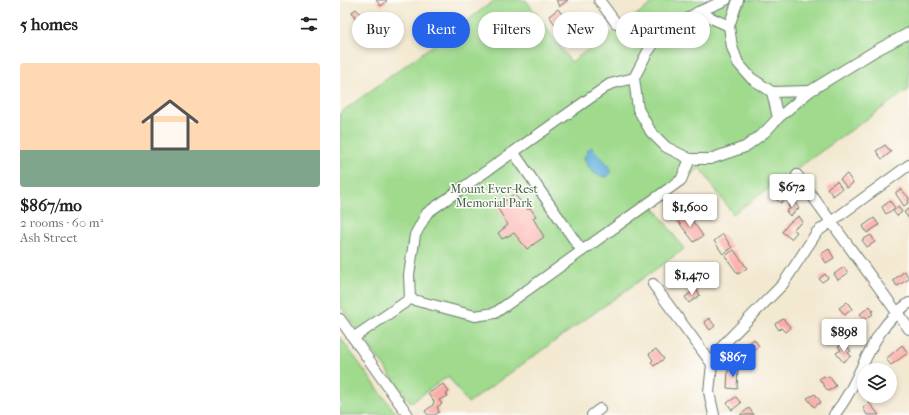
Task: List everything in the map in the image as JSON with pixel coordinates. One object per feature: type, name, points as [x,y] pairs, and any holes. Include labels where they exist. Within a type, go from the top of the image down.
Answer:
[{"type":"street","points":[[599,0],[616,23]]},
{"type":"street","points":[[698,12],[726,0]]},
{"type":"street","points":[[738,0],[729,26],[732,47],[738,63],[751,78],[772,92],[810,91]]},
{"type":"street","points":[[710,17],[729,26]]},
{"type":"street","points":[[650,48],[634,78],[638,109],[651,132],[666,147],[690,159],[710,159],[744,147],[765,132],[778,118],[810,91],[875,51],[909,33]]},
{"type":"street","points":[[410,299],[409,275],[415,235],[427,213],[610,84],[634,78]]},
{"type":"street","points":[[772,92],[778,118]]},
{"type":"street","points":[[514,153],[582,250]]},
{"type":"street","points":[[353,338],[410,299],[475,316],[495,313],[681,180],[690,159]]},
{"type":"street","points":[[714,415],[709,392],[712,364],[724,344],[782,284],[817,232],[830,221],[909,165]]},
{"type":"street","points":[[797,175],[909,329]]},
{"type":"street","points":[[653,284],[712,364]]},
{"type":"street","points":[[834,415],[846,398],[880,330],[896,312],[909,303]]},
{"type":"street","points":[[340,320],[408,415]]},
{"type":"green space","name":"Mount Ever-Rest Memorial Park","points":[[495,0],[526,0],[535,12],[479,12]]},
{"type":"green space","name":"Mount Ever-Rest Memorial Park","points":[[657,0],[909,0],[909,89],[733,214],[700,168],[651,203],[684,249],[468,403],[448,376],[411,403],[340,306],[340,113],[429,48],[470,48],[470,18],[478,12],[478,48],[545,48],[545,26],[553,37],[553,48],[561,48],[571,62],[590,48],[608,48],[608,35],[616,30],[616,48],[710,48],[710,12],[640,12]]},
{"type":"green space","points":[[340,337],[397,415],[340,415]]},
{"type":"water","points":[[591,147],[611,168],[611,173],[607,177],[592,172],[586,162],[584,158]]},
{"type":"building","points":[[376,0],[385,0],[387,1],[381,6]]},
{"type":"building","points":[[556,0],[568,0],[560,6]]},
{"type":"building","points":[[356,9],[359,12],[352,12]]},
{"type":"building","points":[[553,13],[553,21],[549,16]]},
{"type":"building","points":[[885,145],[891,152],[882,159],[876,151]]},
{"type":"building","points":[[847,174],[853,183],[847,188],[840,179]]},
{"type":"building","points":[[792,180],[794,182],[787,187],[794,195],[780,203],[776,199],[780,196],[779,194],[782,191],[779,187]]},
{"type":"building","points":[[837,181],[842,189],[833,196],[827,188]]},
{"type":"building","points":[[901,189],[909,198],[908,203],[904,206],[896,194],[896,192]]},
{"type":"building","points":[[514,194],[528,210],[530,208],[536,216],[533,218],[544,237],[527,249],[514,233],[502,239],[498,233],[508,225],[497,207]]},
{"type":"building","points":[[794,201],[799,208],[790,216],[786,211],[790,209],[788,205]]},
{"type":"building","points":[[890,201],[895,208],[886,214],[882,207]]},
{"type":"building","points":[[898,207],[902,212],[897,216],[893,211]]},
{"type":"building","points":[[908,209],[909,210],[909,219],[904,212]]},
{"type":"building","points":[[687,213],[703,236],[694,242],[677,220]]},
{"type":"building","points":[[799,216],[803,222],[793,229],[797,232],[791,239],[782,232],[789,223]]},
{"type":"building","points":[[874,218],[879,225],[867,233],[863,226]]},
{"type":"building","points":[[723,234],[732,248],[723,254],[714,241]]},
{"type":"building","points":[[871,235],[875,242],[867,247],[862,240]]},
{"type":"building","points":[[829,249],[834,258],[826,263],[821,254]]},
{"type":"building","points":[[734,250],[747,268],[738,274],[725,256]]},
{"type":"building","points":[[844,267],[848,273],[838,280],[834,274]]},
{"type":"building","points":[[905,271],[909,279],[897,286],[893,280]]},
{"type":"building","points":[[825,274],[828,278],[822,282],[819,279]]},
{"type":"building","points":[[696,289],[700,295],[689,303],[685,297]]},
{"type":"building","points":[[847,302],[852,309],[845,315],[839,308]]},
{"type":"building","points":[[870,306],[873,314],[866,319],[865,316],[863,318],[860,314]]},
{"type":"building","points":[[709,318],[715,326],[710,330],[704,322]]},
{"type":"building","points":[[783,319],[791,328],[785,332],[781,328],[779,330],[775,324]]},
{"type":"building","points":[[754,339],[759,346],[748,354],[743,348]]},
{"type":"building","points":[[842,344],[844,347],[846,345],[851,351],[848,353],[851,356],[843,362],[836,353],[841,350],[838,347]]},
{"type":"building","points":[[902,345],[908,353],[894,363],[889,363],[886,359]]},
{"type":"building","points":[[656,349],[664,359],[654,366],[651,362],[653,360],[649,354]]},
{"type":"building","points":[[728,368],[738,368],[737,389],[727,388]]},
{"type":"building","points":[[824,376],[826,378],[829,376],[836,386],[828,391],[819,379]]},
{"type":"building","points":[[443,384],[449,392],[446,394],[448,396],[439,400],[442,404],[437,407],[439,412],[435,415],[428,415],[425,411],[433,405],[434,401],[428,394]]},
{"type":"building","points":[[815,394],[821,402],[814,407],[807,398]]},
{"type":"building","points":[[736,397],[741,403],[732,410],[727,403]]},
{"type":"building","points":[[869,403],[879,415],[867,415],[863,407]]},
{"type":"building","points":[[749,408],[754,415],[740,415]]}]
